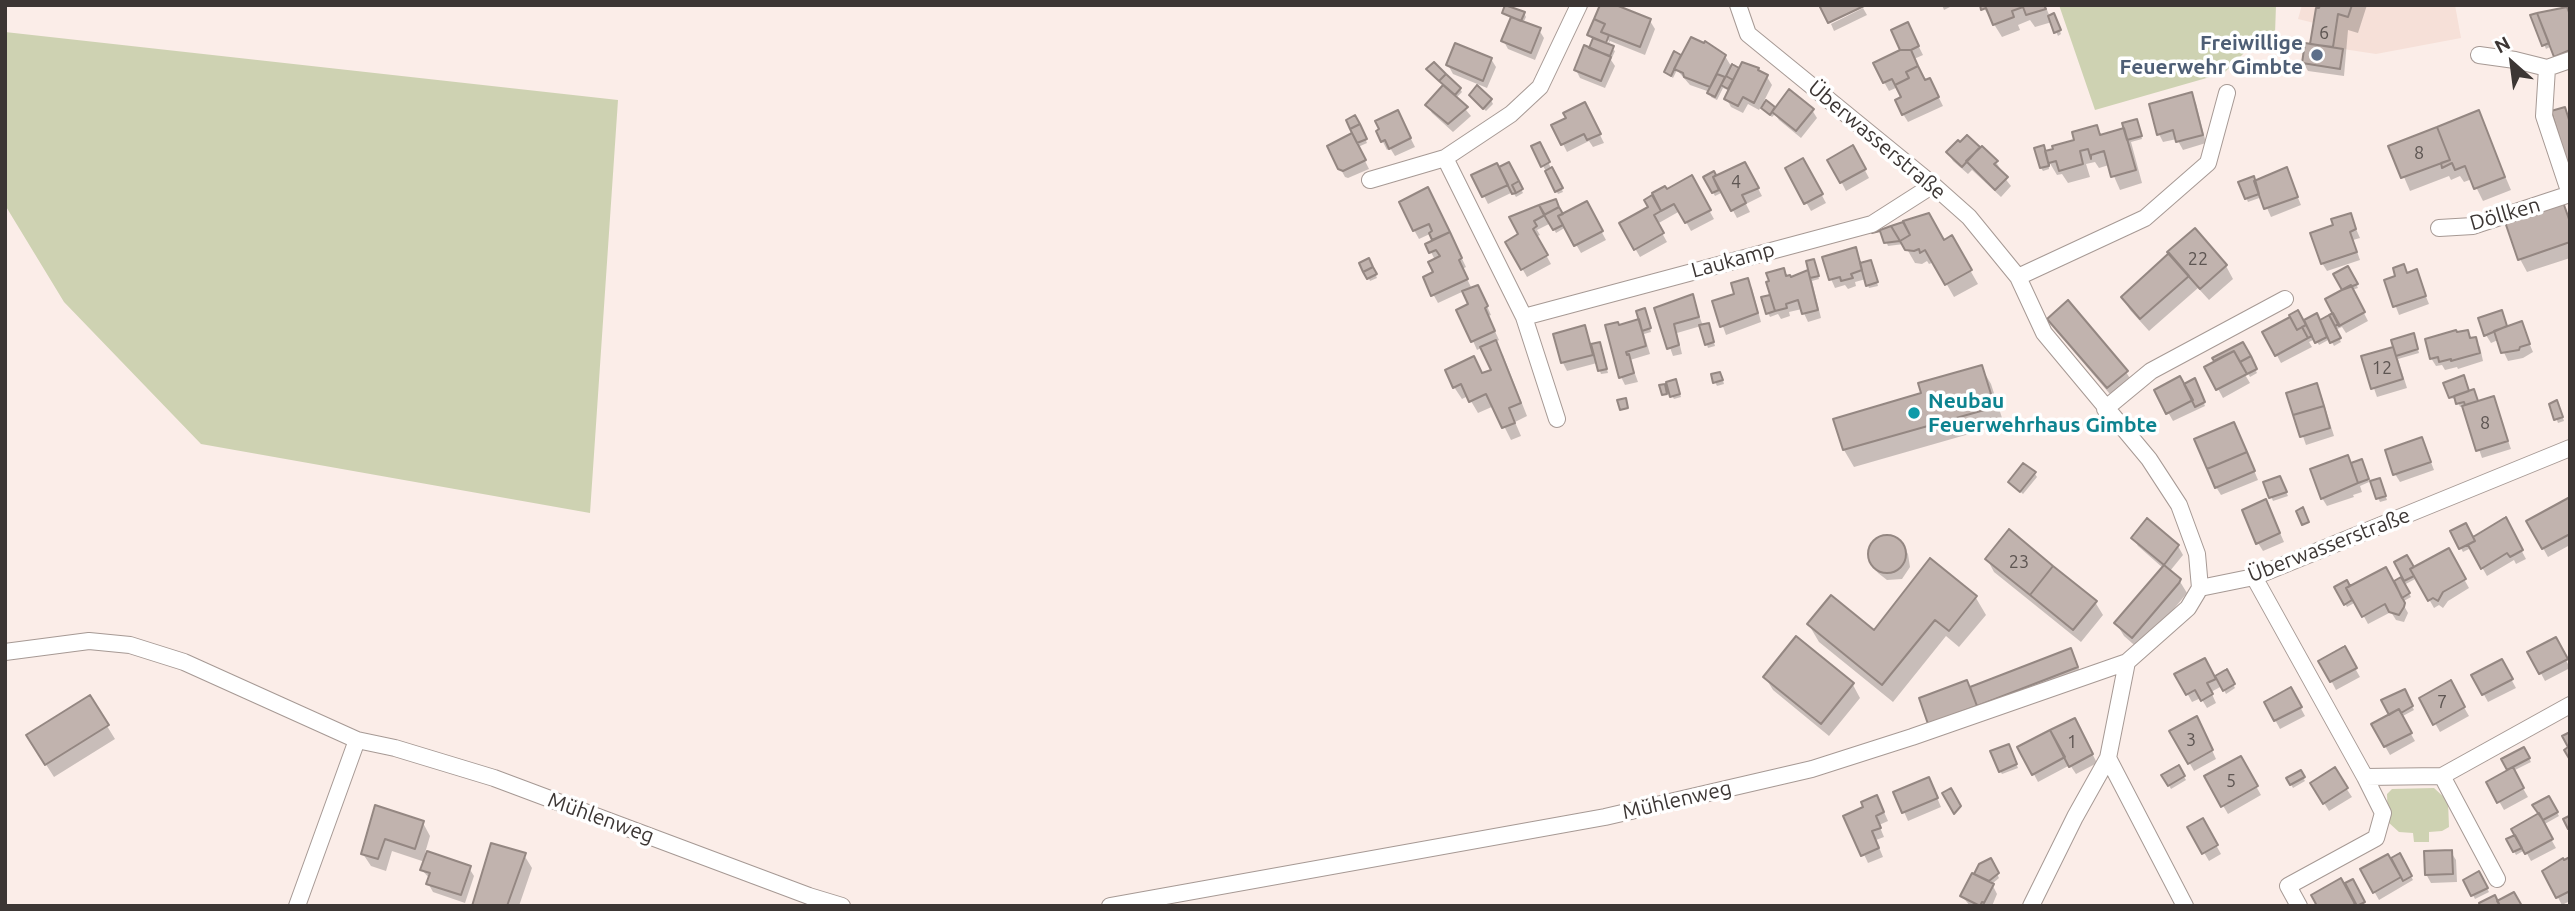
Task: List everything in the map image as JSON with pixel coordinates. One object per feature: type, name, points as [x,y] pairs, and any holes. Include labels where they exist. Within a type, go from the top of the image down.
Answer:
[{"type":"street","points":[[1370,180],[1445,158],[1511,114],[1540,87],[1579,5]]},
{"type":"street","name":"Überwasserstraße","points":[[1738,5],[1748,34],[1933,185],[1969,218],[2018,277],[2044,333],[2148,459],[2179,505],[2197,554],[2200,588],[2254,576],[2570,448]]},
{"type":"street","points":[[2479,55],[2547,68],[2570,61]]},
{"type":"street","name":"Döllken","points":[[2439,228],[2473,226],[2570,194],[2544,116],[2547,68]]},
{"type":"street","points":[[2018,277],[2145,218],[2208,163],[2227,93]]},
{"type":"street","points":[[1445,158],[1524,317],[1557,419]]},
{"type":"street","name":"Laukamp","points":[[1524,317],[1872,224],[1933,185]]},
{"type":"street","points":[[2105,409],[2151,371],[2285,299]]},
{"type":"street","points":[[2254,576],[2383,813],[2376,838],[2288,886],[2299,906]]},
{"type":"street","name":"Mühlenweg","points":[[1110,906],[1605,817],[1812,769],[2127,662],[2188,608],[2200,588]]},
{"type":"street","name":"Mühlenweg","points":[[5,652],[89,641],[130,645],[184,662],[357,740],[395,748],[494,778],[842,906]]},
{"type":"street","points":[[2031,906],[2108,758],[2127,662]]},
{"type":"street","points":[[2365,776],[2442,776],[2570,705]]},
{"type":"street","points":[[297,906],[357,740]]},
{"type":"street","points":[[2108,758],[2185,906]]},
{"type":"street","points":[[2442,776],[2497,878]]},
{"type":"shaded area","points":[[2302,5],[2455,5],[2461,38],[2376,54],[2310,44],[2314,23],[2298,19]]},
{"type":"green space","points":[[2059,5],[2276,5],[2275,34],[2248,49],[2224,73],[2095,110]]},
{"type":"green space","points":[[5,32],[618,100],[590,513],[201,444],[64,302],[5,205]]},
{"type":"green space","points":[[2434,788],[2448,801],[2449,827],[2442,831],[2429,832],[2429,842],[2414,842],[2413,833],[2399,832],[2388,822],[2387,794],[2392,789]]},
{"type":"building","points":[[1505,5],[1525,12],[1521,21],[1502,13]]},
{"type":"building","points":[[1600,5],[1616,5],[1651,19],[1640,47],[1601,32],[1605,24],[1594,19]]},
{"type":"building","points":[[1819,5],[1863,5],[1864,6],[1828,23]]},
{"type":"building","points":[[1980,5],[2044,5],[2046,9],[2026,15],[2023,7],[2012,11],[2014,17],[1993,25],[1986,8],[1981,10]]},
{"type":"building","points":[[2320,5],[2352,5],[2348,17],[2338,14],[2333,47],[2310,44],[2316,8]]},
{"type":"building","points":[[2567,7],[2570,15],[2570,50],[2554,57],[2537,13]]},
{"type":"building","points":[[2054,13],[2061,30],[2054,33],[2048,16]]},
{"type":"building","points":[[2537,13],[2549,43],[2542,46],[2530,15]]},
{"type":"building","points":[[1511,17],[1541,28],[1531,53],[1501,41]]},
{"type":"building","points":[[1594,19],[1605,24],[1601,32],[1609,35],[1606,43],[1587,35]]},
{"type":"building","points":[[1908,22],[1919,46],[1911,50],[1900,50],[1891,30]]},
{"type":"building","points":[[1691,37],[1704,43],[1705,41],[1726,55],[1710,87],[1684,77],[1683,73],[1674,69]]},
{"type":"building","points":[[1593,38],[1614,46],[1610,56],[1589,48]]},
{"type":"building","points":[[1455,43],[1492,58],[1483,81],[1446,65]]},
{"type":"building","points":[[2305,43],[2343,49],[2340,69],[2302,63]]},
{"type":"building","points":[[1584,45],[1611,57],[1601,81],[1574,70]]},
{"type":"building","points":[[1900,50],[1911,50],[1918,66],[1906,72],[1909,78],[1895,85],[1892,79],[1883,83],[1873,63]]},
{"type":"building","points":[[1674,51],[1681,55],[1671,76],[1664,72]]},
{"type":"building","points":[[1434,62],[1446,74],[1439,81],[1426,69]]},
{"type":"building","points":[[1742,62],[1759,68],[1758,70],[1768,75],[1754,103],[1743,97],[1738,106],[1724,99]]},
{"type":"building","points":[[1732,64],[1739,68],[1733,80],[1726,76]]},
{"type":"building","points":[[1918,66],[1925,80],[1930,78],[1939,97],[1902,115],[1895,100],[1901,97],[1895,85],[1909,78],[1906,72]]},
{"type":"building","points":[[1446,74],[1461,88],[1455,95],[1439,81]]},
{"type":"building","points":[[1717,74],[1725,77],[1715,97],[1707,93]]},
{"type":"building","points":[[1726,76],[1733,80],[1728,89],[1721,85]]},
{"type":"building","points":[[1443,85],[1468,107],[1448,124],[1425,105]]},
{"type":"building","points":[[1477,85],[1492,99],[1483,109],[1469,95]]},
{"type":"building","points":[[1789,89],[1814,109],[1796,131],[1772,112]]},
{"type":"building","points":[[2192,92],[2203,135],[2176,142],[2173,130],[2157,135],[2149,104]]},
{"type":"building","points":[[1766,100],[1775,107],[1770,115],[1761,108]]},
{"type":"building","points":[[1585,102],[1601,134],[1587,140],[1584,134],[1561,145],[1551,125],[1566,118],[1563,113]]},
{"type":"building","points":[[2565,107],[2570,123],[2570,174],[2551,111]]},
{"type":"building","points":[[1398,110],[1411,138],[1389,149],[1385,140],[1381,142],[1375,121]]},
{"type":"building","points":[[2479,110],[2505,177],[2474,189],[2465,166],[2455,170],[2452,163],[2442,168],[2441,163],[2450,160],[2437,127]]},
{"type":"building","points":[[1355,115],[1360,124],[1350,129],[1346,120]]},
{"type":"building","points":[[2137,119],[2142,136],[2127,140],[2122,123]]},
{"type":"building","points":[[1360,124],[1367,139],[1357,143],[1350,129]]},
{"type":"building","points":[[2097,125],[2100,135],[2124,128],[2136,170],[2111,177],[2104,151],[2091,155],[2091,159],[2088,149],[2080,151],[2083,164],[2059,171],[2056,161],[2049,163],[2049,166],[2045,151],[2053,149],[2052,146],[2074,140],[2072,132]]},
{"type":"building","points":[[2437,127],[2450,160],[2401,178],[2388,146]]},
{"type":"building","points":[[1352,133],[1366,160],[1343,171],[1338,169],[1327,146]]},
{"type":"building","points":[[1967,135],[1980,147],[1962,167],[1946,152]]},
{"type":"building","points":[[1540,142],[1550,162],[1541,167],[1531,146]]},
{"type":"building","points":[[1853,145],[1866,169],[1840,183],[1827,160]]},
{"type":"building","points":[[2044,145],[2049,166],[2040,168],[2034,148]]},
{"type":"building","points":[[1982,146],[1998,161],[1994,164],[2008,177],[1995,190],[1966,161]]},
{"type":"building","points":[[1803,158],[1823,194],[1804,204],[1785,168]]},
{"type":"building","points":[[1509,162],[1519,181],[1512,185],[1516,193],[1512,194],[1499,167]]},
{"type":"building","points":[[1745,162],[1759,188],[1742,195],[1746,203],[1731,211],[1713,177]]},
{"type":"building","points":[[1497,163],[1508,185],[1482,197],[1471,175]]},
{"type":"building","points":[[1552,167],[1563,188],[1555,192],[1545,171]]},
{"type":"building","points":[[2287,167],[2298,197],[2264,209],[2254,181]]},
{"type":"building","points":[[1714,171],[1716,175],[1713,177],[1719,190],[1712,193],[1703,177]]},
{"type":"building","points":[[1692,175],[1711,210],[1685,223],[1674,204],[1661,211],[1652,193],[1665,186],[1667,189]]},
{"type":"building","points":[[2254,176],[2259,194],[2245,199],[2238,182]]},
{"type":"building","points":[[1519,181],[1523,189],[1516,193],[1512,185]]},
{"type":"building","points":[[1428,187],[1450,232],[1432,240],[1429,224],[1413,231],[1399,202]]},
{"type":"building","points":[[1652,195],[1661,211],[1654,215],[1664,233],[1634,250],[1619,223],[1648,207],[1644,200]]},
{"type":"building","points":[[1556,199],[1559,207],[1544,215],[1539,205]]},
{"type":"building","points":[[1587,201],[1603,231],[1574,246],[1558,216]]},
{"type":"building","points":[[2563,202],[2570,222],[2570,242],[2518,260],[2505,222]]},
{"type":"building","points":[[1539,205],[1545,215],[1534,221],[1537,226],[1533,229],[1548,255],[1521,270],[1505,242],[1518,234],[1509,217]]},
{"type":"building","points":[[1559,207],[1563,214],[1558,216],[1563,225],[1553,230],[1544,215]]},
{"type":"building","points":[[1929,213],[1944,240],[1952,235],[1972,270],[1945,285],[1925,250],[1920,253],[1919,249],[1905,250],[1900,241],[1910,235],[1903,221]]},
{"type":"building","points":[[2351,213],[2356,229],[2350,232],[2357,252],[2321,264],[2310,233],[2333,225],[2331,219]]},
{"type":"building","points":[[1903,222],[1910,235],[1900,241],[1891,226]]},
{"type":"building","points":[[1891,226],[1900,241],[1884,243],[1880,231],[1872,233]]},
{"type":"building","points":[[2195,228],[2227,265],[2200,289],[2167,252]]},
{"type":"building","points":[[1450,232],[1468,279],[1431,296],[1423,277],[1433,272],[1428,262],[1440,256],[1436,250],[1429,253],[1425,244]]},
{"type":"building","points":[[1856,247],[1862,270],[1851,274],[1853,278],[1829,280],[1822,257]]},
{"type":"building","points":[[2169,253],[2189,276],[2140,319],[2121,297]]},
{"type":"building","points":[[1369,258],[1373,267],[1363,272],[1359,263]]},
{"type":"building","points":[[1814,259],[1819,276],[1810,278],[1806,261]]},
{"type":"building","points":[[1871,260],[1878,282],[1866,286],[1860,263]]},
{"type":"building","points":[[2404,264],[2407,273],[2417,269],[2426,296],[2393,307],[2384,280],[2395,276],[2393,268]]},
{"type":"building","points":[[2348,266],[2358,284],[2342,290],[2333,274]]},
{"type":"building","points":[[1373,267],[1377,274],[1367,279],[1363,272]]},
{"type":"building","points":[[1784,268],[1786,276],[1791,277],[1808,270],[1818,310],[1802,314],[1798,300],[1786,304],[1787,308],[1775,311],[1766,273]]},
{"type":"building","points":[[1748,278],[1758,313],[1720,327],[1712,301],[1734,294],[1731,283]]},
{"type":"building","points":[[1478,285],[1488,306],[1485,308],[1495,331],[1471,342],[1456,310],[1468,304],[1462,291]]},
{"type":"building","points":[[2351,285],[2365,312],[2339,326],[2325,299]]},
{"type":"building","points":[[1693,294],[1699,317],[1674,324],[1679,345],[1667,349],[1654,308]]},
{"type":"building","points":[[1770,295],[1775,311],[1766,314],[1761,297]]},
{"type":"building","points":[[2068,300],[2128,371],[2107,388],[2047,319]]},
{"type":"building","points":[[1645,308],[1651,328],[1642,331],[1636,311]]},
{"type":"building","points":[[2298,310],[2306,325],[2297,330],[2289,315]]},
{"type":"building","points":[[2502,310],[2507,326],[2484,336],[2478,318]]},
{"type":"building","points":[[2317,313],[2327,337],[2315,343],[2304,320]]},
{"type":"building","points":[[2333,313],[2339,324],[2335,326],[2329,315]]},
{"type":"building","points":[[2329,315],[2341,338],[2330,343],[2320,320]]},
{"type":"building","points":[[2290,317],[2297,330],[2302,327],[2308,338],[2275,356],[2262,332]]},
{"type":"building","points":[[1639,319],[1646,346],[1626,352],[1634,373],[1619,378],[1605,325],[1618,322],[1619,325]]},
{"type":"building","points":[[2522,321],[2530,344],[2520,347],[2519,350],[2501,353],[2494,331]]},
{"type":"building","points":[[1709,323],[1714,342],[1705,345],[1699,325]]},
{"type":"building","points":[[1585,325],[1593,355],[1561,363],[1553,334]]},
{"type":"building","points":[[2306,325],[2312,336],[2308,338],[2302,327]]},
{"type":"building","points":[[2456,330],[2468,330],[2470,338],[2476,337],[2480,353],[2451,361],[2439,362],[2438,357],[2430,359],[2425,339]]},
{"type":"building","points":[[2414,333],[2418,349],[2396,356],[2391,340]]},
{"type":"building","points":[[1496,340],[1521,403],[1509,408],[1515,423],[1502,428],[1486,394],[1469,402],[1461,384],[1453,388],[1445,370],[1474,356],[1482,373],[1491,370],[1480,347]]},
{"type":"building","points":[[2391,340],[2403,379],[2371,389],[2361,356],[2393,347]]},
{"type":"building","points":[[1600,342],[1607,369],[1598,371],[1591,344]]},
{"type":"building","points":[[2243,342],[2251,356],[2240,362],[2234,351],[2214,361],[2212,358]]},
{"type":"building","points":[[2234,351],[2247,374],[2216,390],[2204,367]]},
{"type":"building","points":[[2251,356],[2257,369],[2247,374],[2240,362]]},
{"type":"building","name":"Neubau Feuerwehrhaus Gimbte","points":[[1982,365],[1995,407],[1843,450],[1833,419],[1921,393],[1918,383]]},
{"type":"building","points":[[1720,372],[1723,380],[1713,383],[1711,374]]},
{"type":"building","points":[[2464,375],[2469,391],[2449,398],[2443,383]]},
{"type":"building","points":[[2180,376],[2193,400],[2166,414],[2154,390]]},
{"type":"building","points":[[2195,378],[2205,402],[2195,407],[2184,384]]},
{"type":"building","points":[[1676,379],[1680,394],[1670,397],[1666,382]]},
{"type":"building","points":[[2317,383],[2324,406],[2293,415],[2286,393]]},
{"type":"building","points":[[1665,384],[1667,394],[1662,395],[1659,385]]},
{"type":"building","points":[[2474,389],[2478,401],[2465,405],[2464,402],[2456,404],[2454,396]]},
{"type":"building","points":[[2494,396],[2508,441],[2476,451],[2462,406]]},
{"type":"building","points":[[1626,398],[1628,408],[1620,410],[1617,400]]},
{"type":"building","points":[[2557,400],[2563,417],[2554,420],[2549,404]]},
{"type":"building","points":[[2324,406],[2330,428],[2300,437],[2293,415]]},
{"type":"building","points":[[2234,422],[2247,452],[2207,469],[2194,439]]},
{"type":"building","points":[[2422,437],[2431,462],[2393,475],[2385,450]]},
{"type":"building","points":[[2247,452],[2255,471],[2215,488],[2207,469]]},
{"type":"building","points":[[2348,455],[2358,483],[2321,499],[2310,469]]},
{"type":"building","points":[[2362,459],[2369,479],[2358,483],[2351,463]]},
{"type":"building","points":[[2023,463],[2036,472],[2020,492],[2008,482]]},
{"type":"building","points":[[2280,476],[2287,492],[2269,498],[2263,482]]},
{"type":"building","points":[[2380,478],[2386,496],[2376,499],[2370,481]]},
{"type":"building","points":[[2570,497],[2570,534],[2542,549],[2526,521]]},
{"type":"building","points":[[2266,499],[2280,533],[2256,544],[2242,510]]},
{"type":"building","points":[[2303,507],[2309,522],[2302,525],[2296,511]]},
{"type":"building","points":[[2506,517],[2523,550],[2510,557],[2507,553],[2481,569],[2468,545],[2475,541],[2473,537]]},
{"type":"building","points":[[2147,518],[2179,545],[2164,565],[2131,538]]},
{"type":"building","points":[[2466,523],[2475,541],[2459,549],[2450,531]]},
{"type":"building","points":[[2009,529],[2053,566],[2030,595],[1985,559]]},
{"type":"building","points":[[1887,535],[1901,540],[1906,554],[1901,568],[1887,573],[1873,568],[1868,554],[1873,540]]},
{"type":"building","points":[[2449,548],[2466,579],[2443,592],[2438,601],[2433,598],[2428,601],[2410,569]]},
{"type":"building","points":[[2407,555],[2414,567],[2410,569],[2414,576],[2404,581],[2394,562]]},
{"type":"building","points":[[1930,558],[1977,596],[1949,631],[1935,620],[1882,685],[1807,624],[1831,595],[1874,630]]},
{"type":"building","points":[[2164,565],[2181,579],[2132,638],[2114,623]]},
{"type":"building","points":[[2053,566],[2097,601],[2073,630],[2030,595]]},
{"type":"building","points":[[2386,567],[2405,603],[2404,607],[2399,615],[2389,612],[2385,604],[2362,617],[2346,588]]},
{"type":"building","points":[[2401,577],[2410,593],[2402,598],[2394,581]]},
{"type":"building","points":[[2347,580],[2350,586],[2346,588],[2352,600],[2344,605],[2334,587]]},
{"type":"building","points":[[1796,636],[1854,683],[1821,724],[1763,677]]},
{"type":"building","points":[[2556,637],[2568,659],[2539,674],[2527,652]]},
{"type":"building","points":[[2345,646],[2357,668],[2330,682],[2318,661]]},
{"type":"building","points":[[2071,648],[2078,667],[1977,706],[1970,687]]},
{"type":"building","points":[[2205,658],[2216,679],[2207,683],[2213,694],[2201,701],[2195,690],[2186,695],[2174,674]]},
{"type":"building","points":[[2502,659],[2513,679],[2482,695],[2471,675]]},
{"type":"building","points":[[2227,669],[2235,684],[2223,691],[2215,676]]},
{"type":"building","points":[[1967,680],[1977,706],[1928,724],[1919,698]]},
{"type":"building","points":[[2451,680],[2465,707],[2433,725],[2419,698]]},
{"type":"building","points":[[2291,687],[2302,707],[2274,721],[2264,702]]},
{"type":"building","points":[[2405,689],[2413,706],[2401,713],[2399,709],[2389,715],[2381,700]]},
{"type":"building","points":[[90,695],[109,725],[45,765],[26,735]]},
{"type":"building","points":[[2399,709],[2412,733],[2384,747],[2371,724]]},
{"type":"building","points":[[2197,716],[2213,750],[2188,764],[2169,731]]},
{"type":"building","points":[[2075,718],[2093,754],[2069,767],[2050,730]]},
{"type":"building","points":[[2050,730],[2065,757],[2032,775],[2017,747]]},
{"type":"building","points":[[2570,732],[2570,760],[2564,750],[2568,747],[2562,736]]},
{"type":"building","points":[[2009,744],[2017,764],[1999,772],[1990,751]]},
{"type":"building","points":[[2524,747],[2530,758],[2507,770],[2501,759]]},
{"type":"building","points":[[2241,756],[2258,786],[2221,807],[2204,776]]},
{"type":"building","points":[[2179,765],[2185,776],[2168,786],[2161,775]]},
{"type":"building","points":[[2335,767],[2348,788],[2323,804],[2310,783]]},
{"type":"building","points":[[2513,767],[2524,788],[2497,803],[2486,782]]},
{"type":"building","points":[[2301,770],[2305,777],[2290,785],[2286,778]]},
{"type":"building","points":[[1929,777],[1938,798],[1902,813],[1893,792]]},
{"type":"building","points":[[1951,788],[1961,806],[1954,814],[1942,793]]},
{"type":"building","points":[[1877,795],[1884,812],[1876,816],[1881,828],[1872,831],[1879,848],[1861,856],[1843,816],[1863,807],[1861,802]]},
{"type":"building","points":[[2549,796],[2558,812],[2543,820],[2532,805]]},
{"type":"building","points":[[375,805],[424,821],[415,849],[385,839],[378,859],[361,854]]},
{"type":"building","points":[[2539,813],[2553,839],[2525,854],[2511,829]]},
{"type":"building","points":[[2569,816],[2570,828],[2568,829],[2563,819]]},
{"type":"building","points":[[2203,818],[2218,845],[2202,854],[2187,827]]},
{"type":"building","points":[[2515,835],[2522,848],[2513,852],[2506,839]]},
{"type":"building","points":[[491,843],[526,853],[507,906],[472,906]]},
{"type":"building","points":[[2452,850],[2453,874],[2425,875],[2424,851]]},
{"type":"building","points":[[427,851],[471,866],[461,895],[426,884],[430,873],[420,870]]},
{"type":"building","points":[[2400,853],[2412,876],[2403,881],[2391,858]]},
{"type":"building","points":[[2388,854],[2401,877],[2373,893],[2360,869]]},
{"type":"building","points":[[2570,857],[2570,891],[2556,898],[2542,871],[2563,858],[2564,860]]},
{"type":"building","points":[[1991,858],[1999,873],[1989,881],[1974,874],[1979,864]]},
{"type":"building","points":[[2479,871],[2488,888],[2471,896],[2463,880]]},
{"type":"building","points":[[1972,873],[1994,884],[1980,906],[1960,896]]},
{"type":"building","points":[[2341,878],[2355,904],[2317,906],[2311,895]]},
{"type":"building","points":[[2353,879],[2365,902],[2357,906],[2345,883]]},
{"type":"building","points":[[2514,892],[2522,906],[2500,906],[2497,901]]},
{"type":"building","points":[[2495,895],[2500,906],[2480,906],[2479,903]]},
{"type":"place","name":"Freiwillige Feuerwehr Gimbte","points":[[2317,55]]},
{"type":"place","name":"Neubau Feuerwehrhaus Gimbte","points":[[1914,413]]}]
